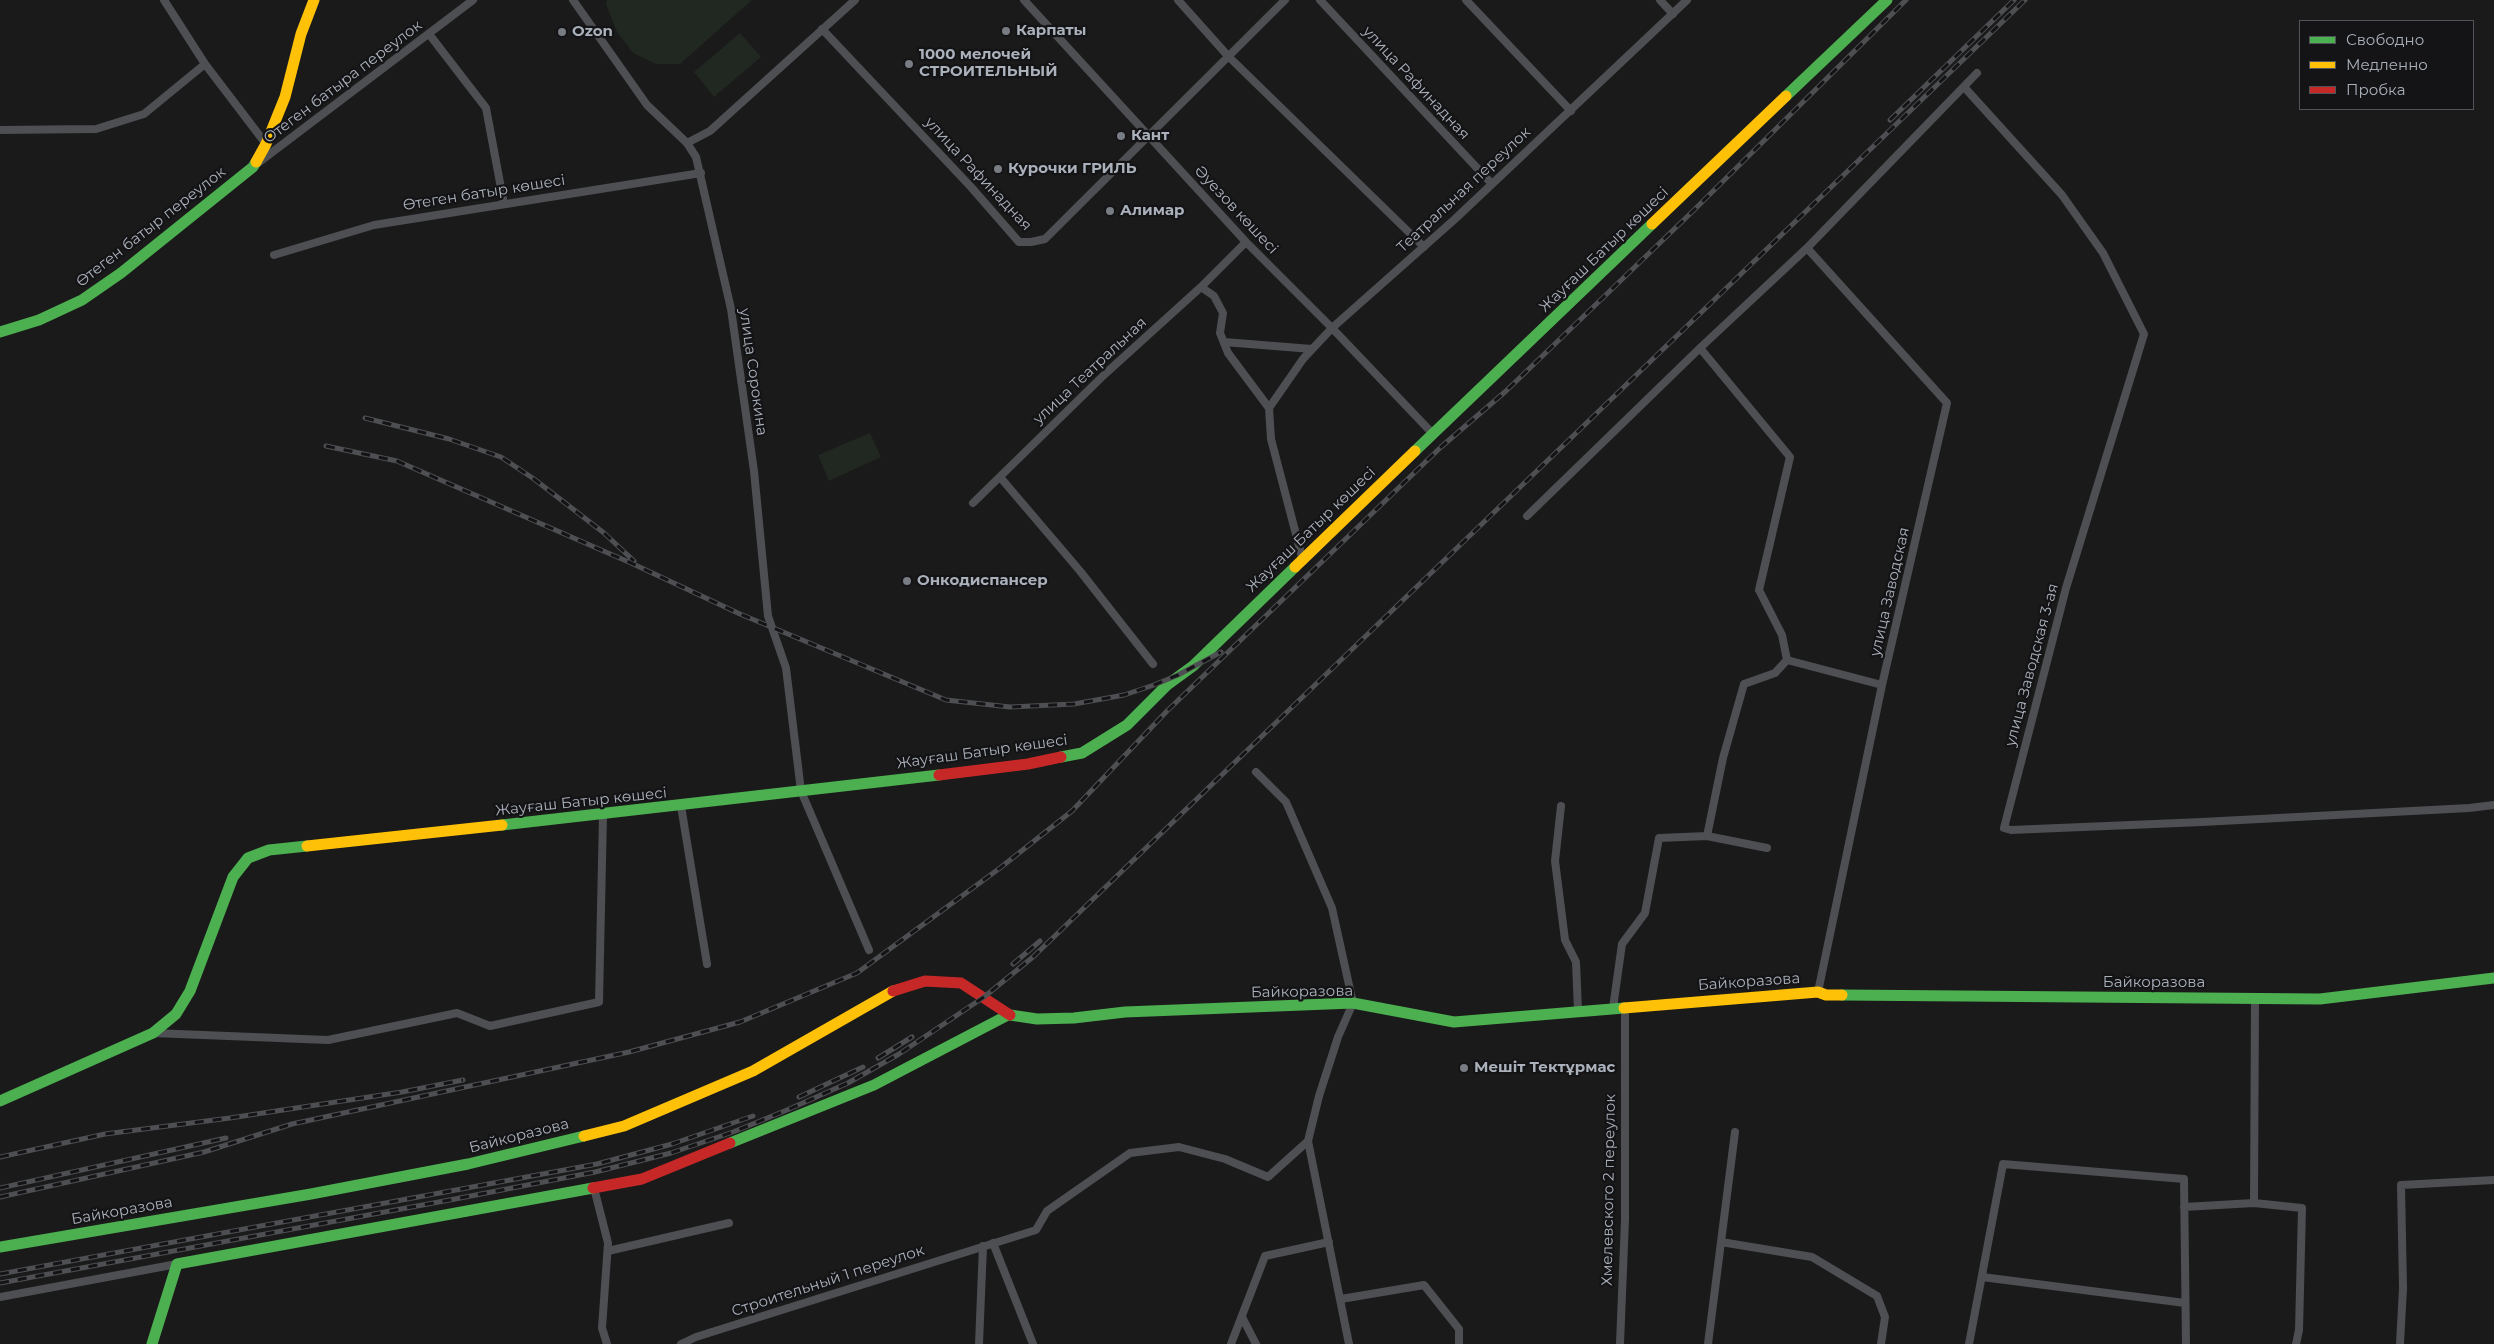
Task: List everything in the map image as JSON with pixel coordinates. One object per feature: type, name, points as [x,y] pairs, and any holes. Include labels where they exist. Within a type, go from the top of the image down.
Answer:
[{"type":"street","points":[[164,0],[205,64],[266,144]]},
{"type":"street","points":[[253,167],[266,144],[285,97],[301,34],[314,0]]},
{"type":"street","name":"Отеген батыра переулок","points":[[253,167],[473,0]]},
{"type":"street","name":"улица Сорокина","points":[[573,0],[647,105],[686,144],[696,158],[731,309],[754,471],[768,616],[786,668],[801,791],[869,950]]},
{"type":"street","points":[[686,144],[710,131],[855,0]]},
{"type":"street","name":"Әуезов көшесі","points":[[1024,0],[1246,242],[1332,328],[1433,434]]},
{"type":"street","points":[[1178,0],[1228,56],[1424,246]]},
{"type":"street","name":"улица Рафинадная","points":[[822,29],[971,186],[1019,242],[1031,242],[1045,239],[1285,0]]},
{"type":"street","name":"улица Рафинадная","points":[[1320,0],[1492,184]]},
{"type":"street","points":[[1466,0],[1571,111]]},
{"type":"street","points":[[1660,0],[1673,14]]},
{"type":"street","name":"Театральная переулок","points":[[1269,408],[1312,349],[1332,328],[1492,184],[1687,0]]},
{"type":"street","name":"Жауғаш Батыр көшесі","points":[[0,1101],[153,1032],[176,1014],[190,991],[233,877],[248,858],[269,850],[681,806],[1028,764],[1082,753],[1127,725],[1167,685],[1193,666],[1887,0]]},
{"type":"street","points":[[429,34],[486,108],[504,204]]},
{"type":"street","points":[[0,130],[96,129],[144,114],[205,64]]},
{"type":"street","points":[[1527,516],[1700,348],[1807,248],[1965,88],[1977,73]]},
{"type":"street","name":"улица Заводская 3-ая","points":[[1965,88],[2062,195],[2103,254],[2144,334],[2066,588],[2004,828],[2011,830],[2183,822],[2469,808],[2494,805]]},
{"type":"street","name":"Өтеген батыр переулок","points":[[0,332],[39,320],[82,300],[121,273],[253,167]]},
{"type":"street","name":"Өтеген батыр көшесі","points":[[274,255],[374,225],[700,173]]},
{"type":"street","name":"улица Театральная","points":[[973,503],[1105,374],[1201,287],[1246,242]]},
{"type":"street","name":"улица Заводская","points":[[1807,248],[1947,403],[1882,685],[1818,992]]},
{"type":"street","points":[[1201,287],[1214,296],[1223,313],[1220,333],[1228,353],[1269,408],[1271,439],[1303,560]]},
{"type":"street","points":[[1224,342],[1312,349]]},
{"type":"street","points":[[1700,348],[1790,457],[1759,590],[1782,635],[1787,660]]},
{"type":"street","points":[[1000,477],[1080,571],[1153,664]]},
{"type":"street","points":[[1787,660],[1882,685]]},
{"type":"street","points":[[1707,836],[1724,758],[1744,684],[1775,673],[1787,660]]},
{"type":"street","points":[[1256,772],[1286,802],[1332,908],[1353,1003],[1338,1037],[1319,1096],[1308,1141],[1330,1242],[1349,1344]]},
{"type":"street","points":[[681,806],[707,964]]},
{"type":"street","points":[[1561,806],[1555,861],[1565,940],[1576,962],[1578,1011]]},
{"type":"street","points":[[153,1032],[328,1040],[457,1013],[490,1026],[599,1002],[603,815]]},
{"type":"street","points":[[1612,1008],[1622,944],[1645,913],[1659,838],[1707,836],[1767,848]]},
{"type":"street","name":"Байкоразова","points":[[0,1247],[311,1194],[459,1166],[624,1126],[753,1071],[888,993],[925,981],[961,983],[1008,1015],[1046,1019],[1125,1012],[1353,1003],[1454,1022],[1818,992],[1826,995],[2320,999],[2494,978]]},
{"type":"street","points":[[2254,1203],[2255,998]]},
{"type":"street","name":"Хмелевского 2 переулок","points":[[1620,1344],[1625,1220],[1626,1007]]},
{"type":"street","points":[[0,1297],[642,1179],[874,1085],[1008,1015]]},
{"type":"street","points":[[1708,1344],[1735,1132]]},
{"type":"street","name":"Строительный 1 переулок","points":[[681,1344],[705,1334],[1036,1230],[1047,1211],[1130,1154],[1180,1147],[1225,1159],[1268,1177],[1308,1141]]},
{"type":"street","points":[[1969,1344],[2003,1164],[2184,1179],[2186,1344]]},
{"type":"street","points":[[2400,1344],[2403,1288],[2401,1185],[2494,1180]]},
{"type":"street","points":[[594,1188],[608,1242],[602,1328],[607,1344]]},
{"type":"street","points":[[2184,1207],[2254,1203],[2302,1208],[2299,1330],[2296,1344]]},
{"type":"street","points":[[608,1251],[729,1224]]},
{"type":"street","points":[[1231,1344],[1266,1256],[1330,1242]]},
{"type":"street","points":[[1721,1242],[1812,1257],[1877,1296],[1885,1317],[1881,1344]]},
{"type":"street","points":[[993,1243],[1033,1344]]},
{"type":"street","points":[[979,1344],[983,1246]]},
{"type":"street","points":[[152,1344],[177,1264]]},
{"type":"street","points":[[1982,1277],[2185,1303]]},
{"type":"street","points":[[1341,1299],[1424,1285],[1458,1329],[1459,1344]]},
{"type":"street","points":[[1242,1317],[1256,1344]]},
{"type":"shaded area","points":[[607,0],[752,0],[680,64],[656,64],[633,53],[617,32],[606,4]]},
{"type":"shaded area","points":[[740,33],[761,57],[714,97],[694,72]]},
{"type":"shaded area","points":[[870,433],[881,457],[829,481],[818,455]]},
{"type":"railway","points":[[0,1197],[204,1152],[292,1124],[629,1052],[740,1022],[857,973],[1000,868],[1072,811],[1167,711],[1441,447],[1506,391],[1694,210],[1906,0]]},
{"type":"railway","points":[[1890,120],[2014,0]]},
{"type":"railway","points":[[0,1283],[595,1172],[671,1153],[733,1132],[787,1110],[848,1083],[899,1054],[984,997],[1033,957],[2025,0]]},
{"type":"railway","points":[[365,418],[449,439],[501,457],[534,479],[604,533],[634,561]]},
{"type":"railway","points":[[326,446],[397,461],[631,563],[740,614],[946,700],[1010,707],[1074,704],[1124,695],[1154,685],[1178,675],[1221,652]]},
{"type":"railway","points":[[1013,964],[1040,941]]},
{"type":"railway","points":[[878,1058],[912,1037]]},
{"type":"railway","points":[[799,1097],[863,1067]]},
{"type":"railway","points":[[0,1157],[105,1134],[230,1118],[402,1092],[463,1080]]},
{"type":"railway","points":[[0,1274],[597,1164],[672,1144],[753,1116]]},
{"type":"railway","points":[[0,1188],[226,1138]]},
{"type":"traffic: fast","points":[[1786,96],[1887,0]]},
{"type":"traffic: fast","points":[[0,332],[39,320],[82,300],[121,273],[253,167],[256,162]]},
{"type":"traffic: fast","points":[[1415,451],[1652,224]]},
{"type":"traffic: fast","points":[[1061,757],[1082,753],[1127,725],[1167,685],[1193,666],[1295,567]]},
{"type":"traffic: fast","points":[[502,825],[939,775]]},
{"type":"traffic: fast","points":[[0,1101],[153,1033],[176,1014],[190,991],[233,877],[248,858],[269,850],[307,846]]},
{"type":"traffic: fast","points":[[1842,995],[2320,999],[2494,978]]},
{"type":"traffic: fast","points":[[1010,1015],[1037,1019],[1074,1018],[1125,1012],[1353,1003],[1454,1022],[1624,1008]]},
{"type":"traffic: fast","points":[[730,1143],[874,1085],[1008,1015]]},
{"type":"traffic: fast","points":[[0,1247],[311,1194],[468,1164],[584,1136]]},
{"type":"traffic: fast","points":[[152,1344],[177,1264],[593,1188]]},
{"type":"traffic: slow","points":[[256,162],[266,144],[285,97],[301,34],[314,0]]},
{"type":"traffic: slow","points":[[1652,224],[1786,96]]},
{"type":"traffic: slow","points":[[1295,567],[1415,451]]},
{"type":"traffic: slow","points":[[307,846],[502,825]]},
{"type":"traffic: slow","points":[[584,1136],[624,1126],[753,1071],[893,991]]},
{"type":"traffic: slow","points":[[1624,1008],[1818,992],[1826,995],[1842,995]]},
{"type":"traffic: jam","points":[[939,775],[1028,764],[1061,757]]},
{"type":"traffic: jam","points":[[893,991],[925,981],[961,983],[1010,1015]]},
{"type":"traffic: jam","points":[[593,1188],[642,1179],[730,1143]]},
{"type":"place","name":"Карпаты","points":[[1006,31]]},
{"type":"place","name":"Ozon","points":[[562,32]]},
{"type":"place","name":"1000 мелочей СТРОИТЕЛЬНЫЙ","points":[[909,64]]},
{"type":"place","name":"Кант","points":[[1121,136]]},
{"type":"place","name":"Курочки ГРИЛЬ","points":[[998,169]]},
{"type":"place","name":"Алимар","points":[[1110,211]]},
{"type":"place","name":"Онкодиспансер","points":[[907,581]]},
{"type":"place","name":"Мешіт Тектұрмас","points":[[1464,1068]]}]
